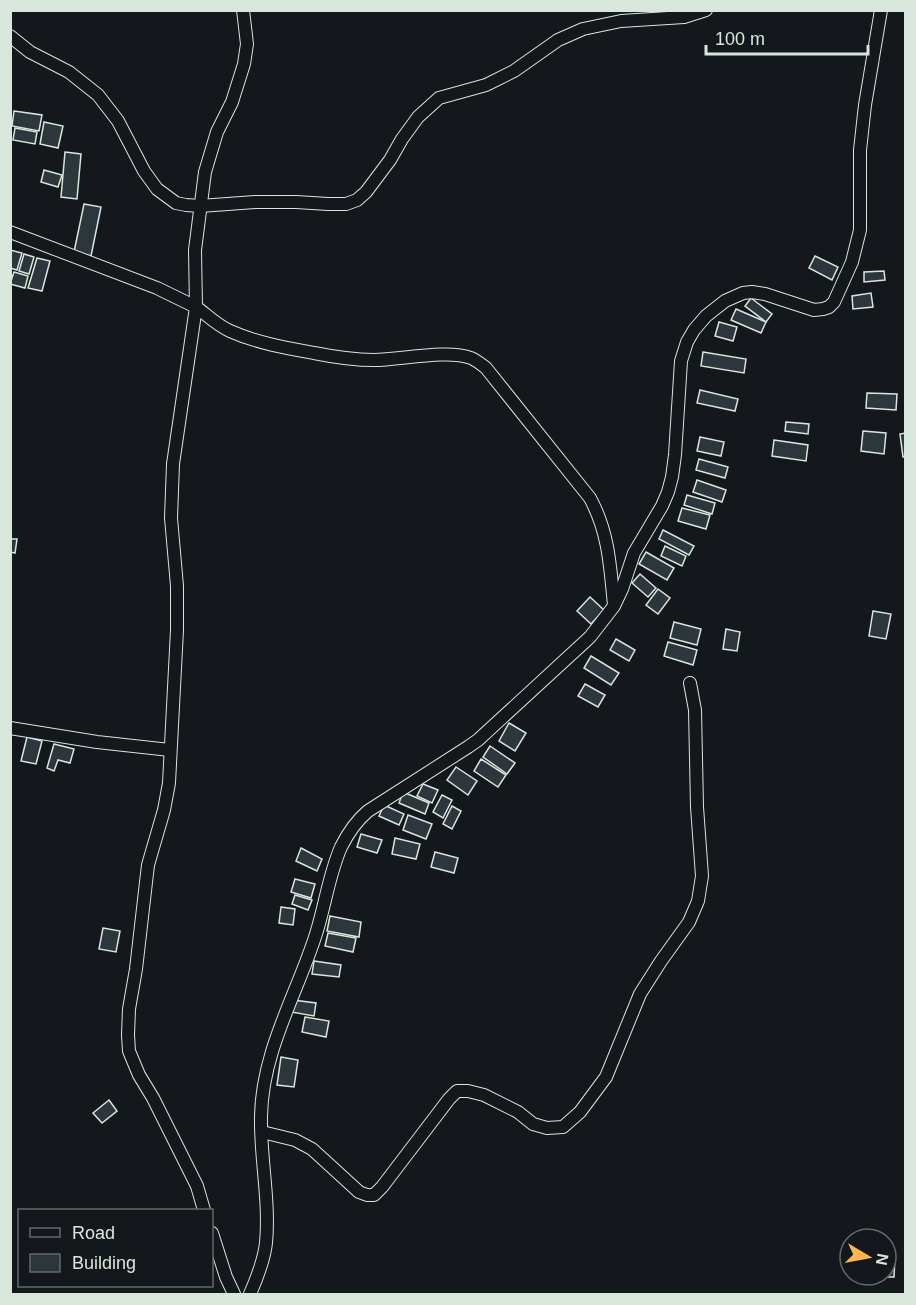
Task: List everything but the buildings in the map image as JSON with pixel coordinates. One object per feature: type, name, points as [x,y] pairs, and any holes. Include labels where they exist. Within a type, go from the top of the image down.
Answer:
[{"type":"street","points":[[204,1209],[197,1186],[129,1051],[128,1035],[129,1009],[148,865],[169,783],[177,630],[177,586],[171,519],[173,464],[196,308],[195,250],[205,172],[217,132],[232,102],[244,64],[247,44],[243,10]]},
{"type":"street","points":[[10,36],[30,52],[69,72],[98,95],[118,121],[144,171],[157,189],[176,203],[186,206],[255,202],[346,204],[357,200],[366,192],[418,117],[439,98],[486,85],[514,71],[558,40],[583,29],[621,21],[684,17],[706,10]]},
{"type":"street","points":[[250,1294],[260,1271],[266,1244],[267,1218],[261,1116],[266,1072],[316,934],[340,849],[357,820],[478,740],[590,637],[614,606],[634,553],[668,492],[675,455],[681,361],[687,342],[706,316],[725,301],[743,293],[752,292],[814,310],[829,307],[834,302],[852,262],[860,230],[860,150],[881,10]]},
{"type":"street","points":[[10,232],[157,288],[196,308],[227,330],[283,348],[333,357],[374,360],[449,355],[471,358],[486,368],[590,498],[601,521],[606,540],[614,606]]},
{"type":"street","points":[[262,1132],[295,1140],[312,1149],[359,1192],[367,1196],[375,1195],[449,1099],[458,1091],[484,1095],[518,1112],[533,1124],[547,1128],[563,1127],[580,1112],[606,1077],[640,994],[690,922],[698,901],[702,876],[697,807],[695,710],[690,683]]},
{"type":"street","points":[[10,728],[96,742],[170,750]]},
{"type":"street","points":[[213,1236],[234,1294]]}]
